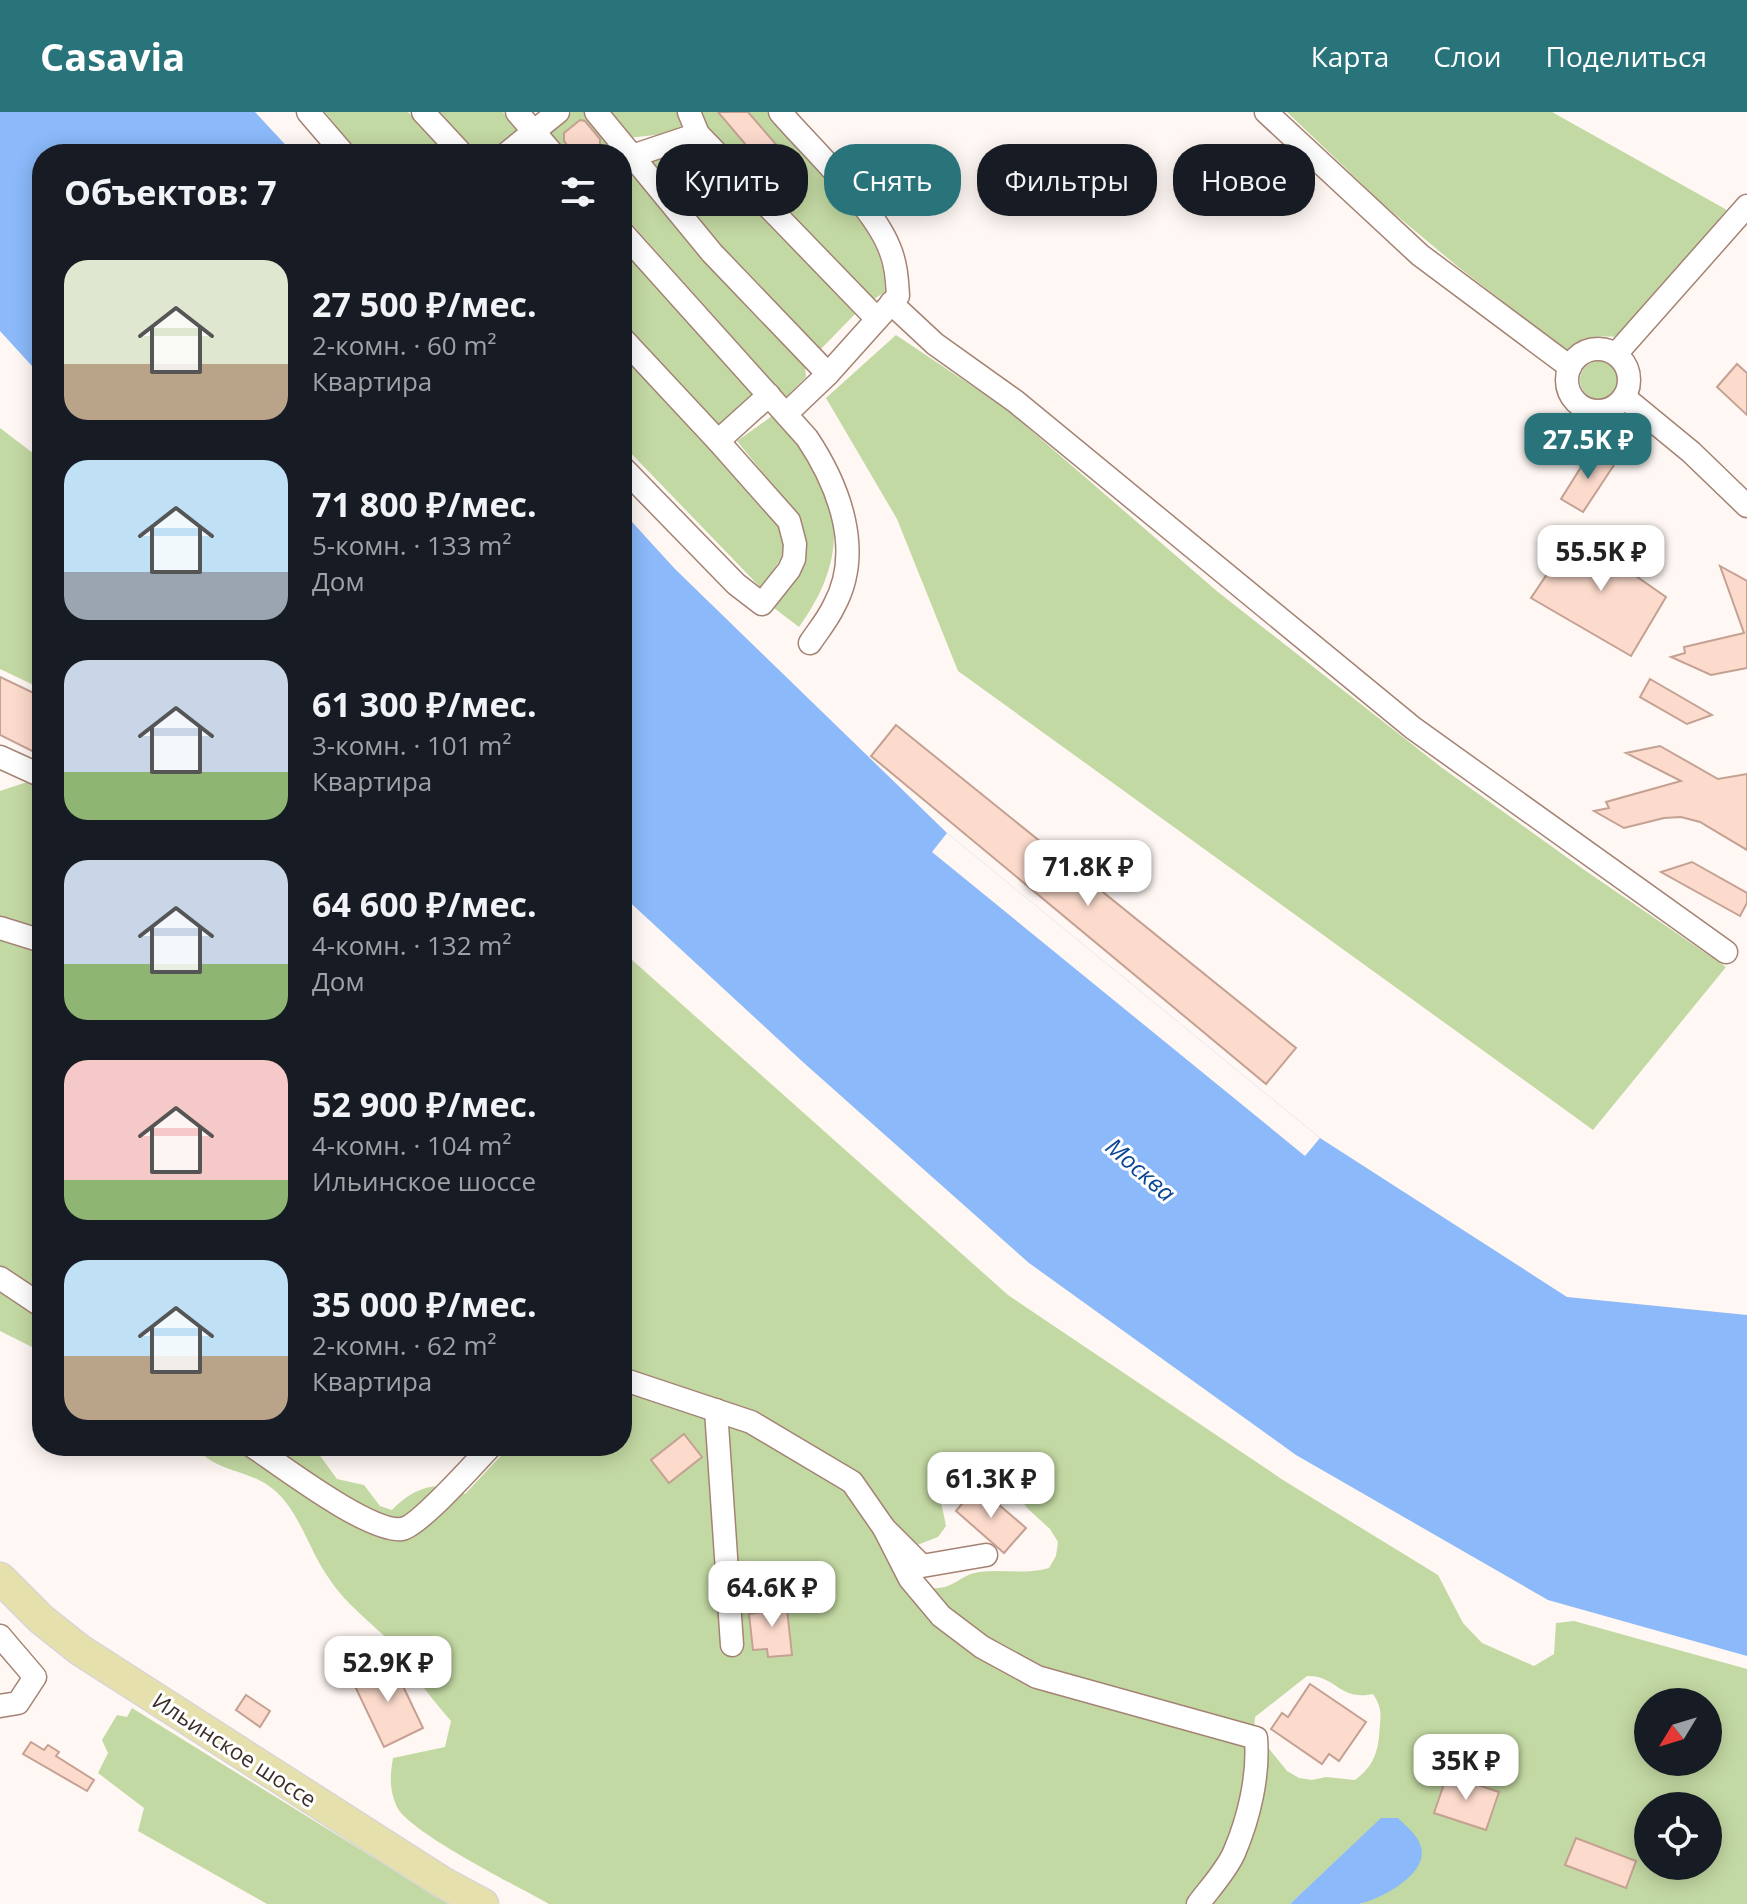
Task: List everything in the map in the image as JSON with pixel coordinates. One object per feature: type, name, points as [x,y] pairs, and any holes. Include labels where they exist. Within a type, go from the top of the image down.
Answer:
[{"type":"main road","name":"Ильинское шоссе","points":[[0,1578],[41,1619],[80,1650],[442,1882],[483,1904]]},
{"type":"street","points":[[308,112],[335,144]]},
{"type":"street","points":[[423,112],[453,144]]},
{"type":"street","points":[[517,112],[544,144]]},
{"type":"street","points":[[518,144],[558,112]]},
{"type":"street","points":[[596,112],[622,144]]},
{"type":"street","points":[[689,112],[698,134],[884,311],[1015,401],[1413,728],[1726,952]]},
{"type":"street","points":[[780,112],[870,214],[889,244],[898,284],[898,296],[828,374],[786,414]]},
{"type":"street","points":[[1266,112],[1420,255],[1570,367]]},
{"type":"street","points":[[698,134],[632,156],[712,253],[828,374]]},
{"type":"street","points":[[1616,354],[1747,206]]},
{"type":"street","points":[[632,243],[807,438],[823,462],[835,489],[846,529],[846,565],[835,605],[810,643]]},
{"type":"street","points":[[632,349],[785,514],[795,544],[792,564],[762,604],[736,584],[632,477]]},
{"type":"street","points":[[1606,350],[1616,354],[1628,369],[1628,389],[1624,397],[1608,410],[1588,410],[1579,404],[1568,387],[1570,367],[1585,352],[1606,350]]},
{"type":"street","points":[[718,441],[769,395]]},
{"type":"street","points":[[1624,397],[1691,452],[1747,506]]},
{"type":"street","points":[[3,763],[32,773]]},
{"type":"street","points":[[0,928],[32,938]]},
{"type":"street","points":[[0,1278],[32,1299]]},
{"type":"street","points":[[632,1382],[751,1422],[852,1482],[884,1528],[910,1579],[941,1616],[982,1647],[1037,1677],[1256,1738],[1258,1759],[1250,1803],[1233,1855],[1198,1904]]},
{"type":"street","points":[[716,1410],[732,1645]]},
{"type":"street","points":[[267,1456],[351,1512],[384,1526],[402,1529],[420,1519],[481,1456]]},
{"type":"street","points":[[884,1528],[922,1566],[986,1555]]},
{"type":"street","points":[[0,1636],[35,1677],[18,1703],[0,1706]]},
{"type":"green space","points":[[325,112],[408,112],[437,144],[351,144]]},
{"type":"green space","points":[[434,112],[503,112],[518,131],[503,144],[465,144]]},
{"type":"green space","points":[[572,112],[587,112],[613,144],[560,144],[549,132]]},
{"type":"green space","points":[[607,112],[683,112],[686,124],[665,134],[627,138]]},
{"type":"green space","points":[[698,112],[718,112],[745,144],[721,144]]},
{"type":"green space","points":[[748,112],[768,112],[796,144],[776,144]]},
{"type":"green space","points":[[1287,112],[1552,112],[1727,210],[1619,337],[1591,338],[1567,351],[1384,205]]},
{"type":"green space","points":[[656,155],[656,172],[647,162],[649,156]]},
{"type":"green space","points":[[808,158],[824,176],[824,216],[859,216],[873,240],[885,292],[874,299],[792,216],[808,216]]},
{"type":"green space","points":[[632,166],[656,194],[656,216],[675,216],[805,365],[806,377],[786,397],[632,224]]},
{"type":"green space","points":[[694,216],[766,216],[855,314],[820,350],[778,314]]},
{"type":"green space","points":[[632,258],[754,393],[715,429],[632,336]]},
{"type":"green space","points":[[896,335],[1005,408],[1218,592],[1441,767],[1726,967],[1593,1130],[958,671],[897,519],[826,398]]},
{"type":"green space","points":[[1599,361],[1612,367],[1618,380],[1612,393],[1599,399],[1586,393],[1580,380],[1586,367]]},
{"type":"green space","points":[[632,365],[774,514],[784,545],[780,560],[761,588],[632,454]]},
{"type":"green space","points":[[772,416],[804,453],[821,481],[833,524],[834,545],[830,566],[823,586],[799,627],[774,608],[802,552],[803,540],[797,515],[737,441]]},
{"type":"green space","points":[[0,428],[32,452],[32,684],[0,669]]},
{"type":"green space","points":[[32,782],[32,1347],[0,1331],[0,791]]},
{"type":"green space","points":[[632,960],[1008,1295],[1283,1480],[1438,1575],[1463,1623],[1482,1643],[1534,1666],[1554,1654],[1556,1623],[1574,1621],[1747,1669],[1747,1904],[1360,1904],[1364,1902],[1381,1819],[1290,1904],[549,1904],[443,1845],[406,1818],[397,1807],[391,1782],[393,1758],[445,1747],[451,1721],[402,1655],[336,1588],[282,1498],[263,1482],[204,1456],[320,1456],[337,1479],[364,1485],[380,1506],[392,1510],[408,1496],[426,1488],[446,1486],[465,1494],[501,1456],[632,1456]],"holes":[[[973,1466],[987,1467],[1000,1473],[1028,1509],[1050,1529],[1058,1542],[1056,1556],[1049,1568],[979,1572],[951,1585],[931,1588],[906,1558],[912,1547],[938,1537],[946,1526],[941,1502],[943,1490]],[[1307,1676],[1317,1677],[1352,1694],[1373,1694],[1379,1705],[1377,1750],[1369,1766],[1355,1780],[1299,1778],[1287,1771],[1254,1730],[1255,1717]]]},
{"type":"green space","points":[[132,1708],[449,1904],[267,1904],[138,1831],[144,1808],[98,1773],[108,1753],[102,1740],[117,1715],[127,1717]]},
{"type":"water","points":[[0,112],[255,112],[285,144],[32,144],[32,366],[0,331]]},
{"type":"water","name":"Москва","points":[[632,522],[675,569],[947,833],[1320,1138],[1567,1297],[1747,1315],[1747,1656],[1548,1600],[1296,1455],[1029,1263],[804,1063],[632,904]]},
{"type":"water","points":[[1381,1818],[1398,1818],[1420,1843],[1422,1857],[1411,1876],[1379,1897],[1359,1904],[1290,1904]]},
{"type":"pier","points":[[947,833],[1320,1138],[1305,1156],[932,852]]},
{"type":"building","points":[[718,112],[748,112],[776,144],[745,144]]},
{"type":"building","points":[[580,120],[585,121],[600,139],[600,144],[566,144],[564,133]]},
{"type":"building","points":[[1737,364],[1747,373],[1747,415],[1717,387]]},
{"type":"building","points":[[1593,448],[1614,465],[1583,512],[1561,499]]},
{"type":"building","points":[[1572,537],[1606,555],[1616,540],[1644,559],[1633,574],[1666,597],[1631,656],[1531,598]]},
{"type":"building","points":[[1720,566],[1747,581],[1747,668],[1711,675],[1671,657],[1685,653],[1684,647],[1744,633]]},
{"type":"building","points":[[0,677],[32,692],[32,751],[0,735]]},
{"type":"building","points":[[1650,679],[1712,715],[1687,724],[1640,697]]},
{"type":"building","points":[[896,725],[1296,1048],[1266,1084],[871,756]]},
{"type":"building","points":[[1660,746],[1718,779],[1747,774],[1747,850],[1700,822],[1681,817],[1624,828],[1594,811],[1609,808],[1606,802],[1681,781],[1626,753]]},
{"type":"building","points":[[1692,862],[1747,893],[1747,903],[1740,916],[1661,872]]},
{"type":"building","points":[[684,1434],[702,1457],[669,1483],[651,1460]]},
{"type":"building","points":[[977,1486],[1026,1528],[1004,1553],[956,1511]]},
{"type":"building","points":[[786,1600],[792,1655],[768,1657],[767,1649],[753,1650],[749,1614],[763,1612],[762,1603]]},
{"type":"building","points":[[391,1661],[423,1728],[384,1747],[352,1680]]},
{"type":"building","points":[[1310,1684],[1366,1722],[1339,1761],[1329,1754],[1322,1764],[1271,1729],[1282,1713],[1288,1717]]},
{"type":"building","points":[[246,1695],[270,1711],[260,1727],[236,1710]]},
{"type":"building","points":[[31,1742],[44,1750],[48,1745],[59,1752],[56,1756],[94,1780],[87,1791],[23,1754]]},
{"type":"building","points":[[1447,1775],[1499,1792],[1486,1830],[1434,1813]]},
{"type":"building","points":[[1576,1838],[1634,1860],[1626,1888],[1565,1865]]}]
